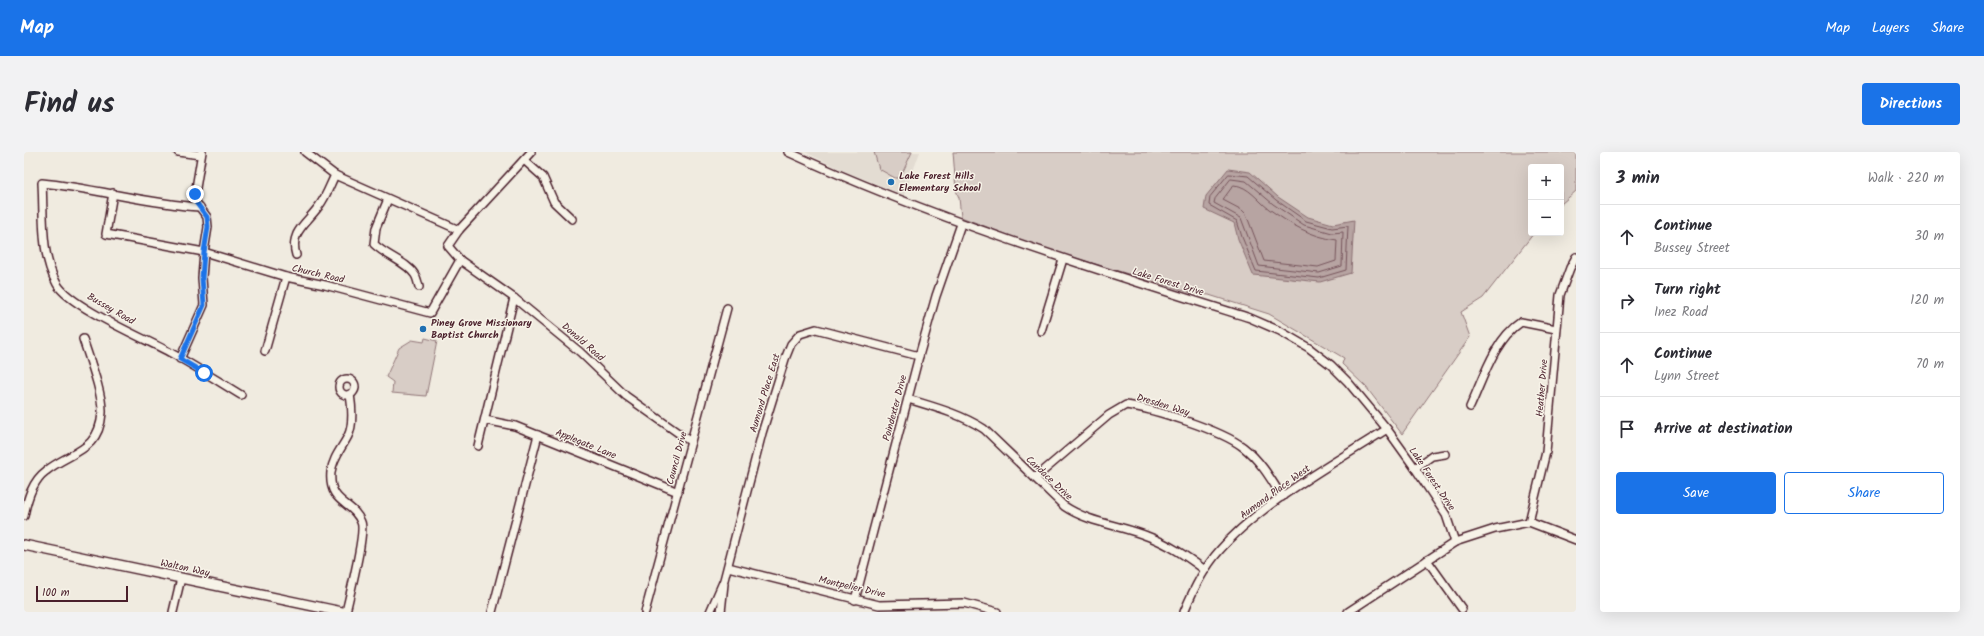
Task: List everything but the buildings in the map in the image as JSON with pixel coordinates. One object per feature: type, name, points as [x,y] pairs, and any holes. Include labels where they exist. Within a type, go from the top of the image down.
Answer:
[{"type":"main road","name":"Walton Way","points":[[24,545],[325,610],[342,612]]},
{"type":"street","points":[[178,152],[202,154],[195,201],[207,217],[208,227],[202,278],[204,305],[180,359]]},
{"type":"street","points":[[305,152],[335,175],[460,230],[531,152]]},
{"type":"street","name":"Lake Forest Drive","points":[[788,152],[865,186],[961,224],[1063,259],[1250,318],[1280,331],[1309,348],[1331,365],[1364,399],[1415,468],[1446,515],[1455,542]]},
{"type":"street","points":[[524,160],[543,177],[554,202],[572,219]]},
{"type":"street","points":[[296,255],[293,246],[296,235],[306,220],[319,207],[335,175]]},
{"type":"street","name":"Bussey Road","points":[[112,193],[42,183],[45,243],[49,263],[58,286],[94,314],[180,359],[241,395]]},
{"type":"street","points":[[112,193],[178,206],[200,207]]},
{"type":"street","name":"Church Road","points":[[112,193],[106,234],[204,252],[286,277],[325,285],[430,313],[460,260]]},
{"type":"street","points":[[388,199],[376,228],[374,244],[387,256],[401,262],[415,275],[419,287]]},
{"type":"street","name":"Poindexter Drive","points":[[855,600],[919,356],[936,296],[961,224]]},
{"type":"street","name":"Donald Road","points":[[460,230],[448,246],[460,260],[514,298],[580,352],[626,396],[690,442]]},
{"type":"street","name":"Heather Drive","points":[[1529,522],[1546,452],[1560,295],[1570,268],[1576,257]]},
{"type":"street","points":[[1041,331],[1063,259]]},
{"type":"street","points":[[264,351],[286,277]]},
{"type":"street","points":[[478,446],[514,298]]},
{"type":"street","name":"Council Drive","points":[[645,612],[690,442],[707,387],[727,308]]},
{"type":"street","points":[[1470,407],[1492,358],[1510,330],[1521,322],[1556,330]]},
{"type":"street","name":"Aumond Place East","points":[[710,612],[728,567],[777,382],[791,344],[800,334],[816,329],[919,356]]},
{"type":"street","points":[[24,516],[33,486],[45,471],[93,442],[98,430],[102,412],[83,339]]},
{"type":"street","points":[[346,612],[356,569],[362,523],[357,515],[338,499],[332,489],[332,471],[335,458],[350,430],[352,417],[350,394]]},
{"type":"street","name":"Candace Drive","points":[[908,399],[971,420],[984,429],[1064,506],[1076,514],[1146,535],[1168,544],[1205,570]]},
{"type":"street","name":"Dresden Way","points":[[1035,478],[1109,415],[1126,404],[1191,423],[1243,446],[1263,466],[1282,497]]},
{"type":"street","name":"Applegate Lane","points":[[485,420],[515,426],[678,492]]},
{"type":"street","name":"Aumond Place West","points":[[1184,612],[1193,589],[1205,570],[1219,551],[1242,528],[1282,497],[1387,429]]},
{"type":"street","points":[[492,612],[538,435]]},
{"type":"street","points":[[1415,468],[1432,456],[1445,454]]},
{"type":"street","points":[[1348,612],[1455,542],[1495,529],[1529,522],[1576,540]]},
{"type":"street","points":[[1427,560],[1462,609]]},
{"type":"street","name":"Montpelier Drive","points":[[728,567],[879,606],[964,603],[997,612]]},
{"type":"street","points":[[173,612],[181,578]]},
{"type":"street","name":"Aumond Place East","points":[[721,612],[724,580]]},
{"type":"shaded area","name":"Lake Forest Hills Elementary School","points":[[805,152],[920,152],[904,195],[842,170]]},
{"type":"shaded area","points":[[874,152],[912,152],[900,178],[895,178],[879,169]]},
{"type":"shaded area","points":[[953,152],[1576,152],[1576,191],[1564,201],[1564,164],[1528,164],[1528,236],[1532,236],[1483,298],[1461,312],[1470,337],[1402,434],[1366,387],[1342,364],[1344,358],[1269,314],[1209,295],[1191,293],[1039,247],[961,217],[959,198],[956,190]]},
{"type":"shaded area","points":[[425,338],[437,341],[426,396],[392,393],[393,382],[386,377],[399,348],[412,340],[424,342]]},
{"type":"water","points":[[1228,169],[1250,172],[1278,197],[1308,217],[1333,224],[1354,220],[1351,273],[1320,282],[1253,275],[1238,239],[1234,223],[1204,209],[1206,196]]},
{"type":"place","name":"Lake Forest Hills Elementary School","points":[[891,182]]},
{"type":"place","name":"Piney Grove Missionary Baptist Church","points":[[423,329]]},
{"type":"route","points":[[195,194],[195,201],[207,217],[208,227],[202,278],[204,305],[180,359],[204,373]]}]
